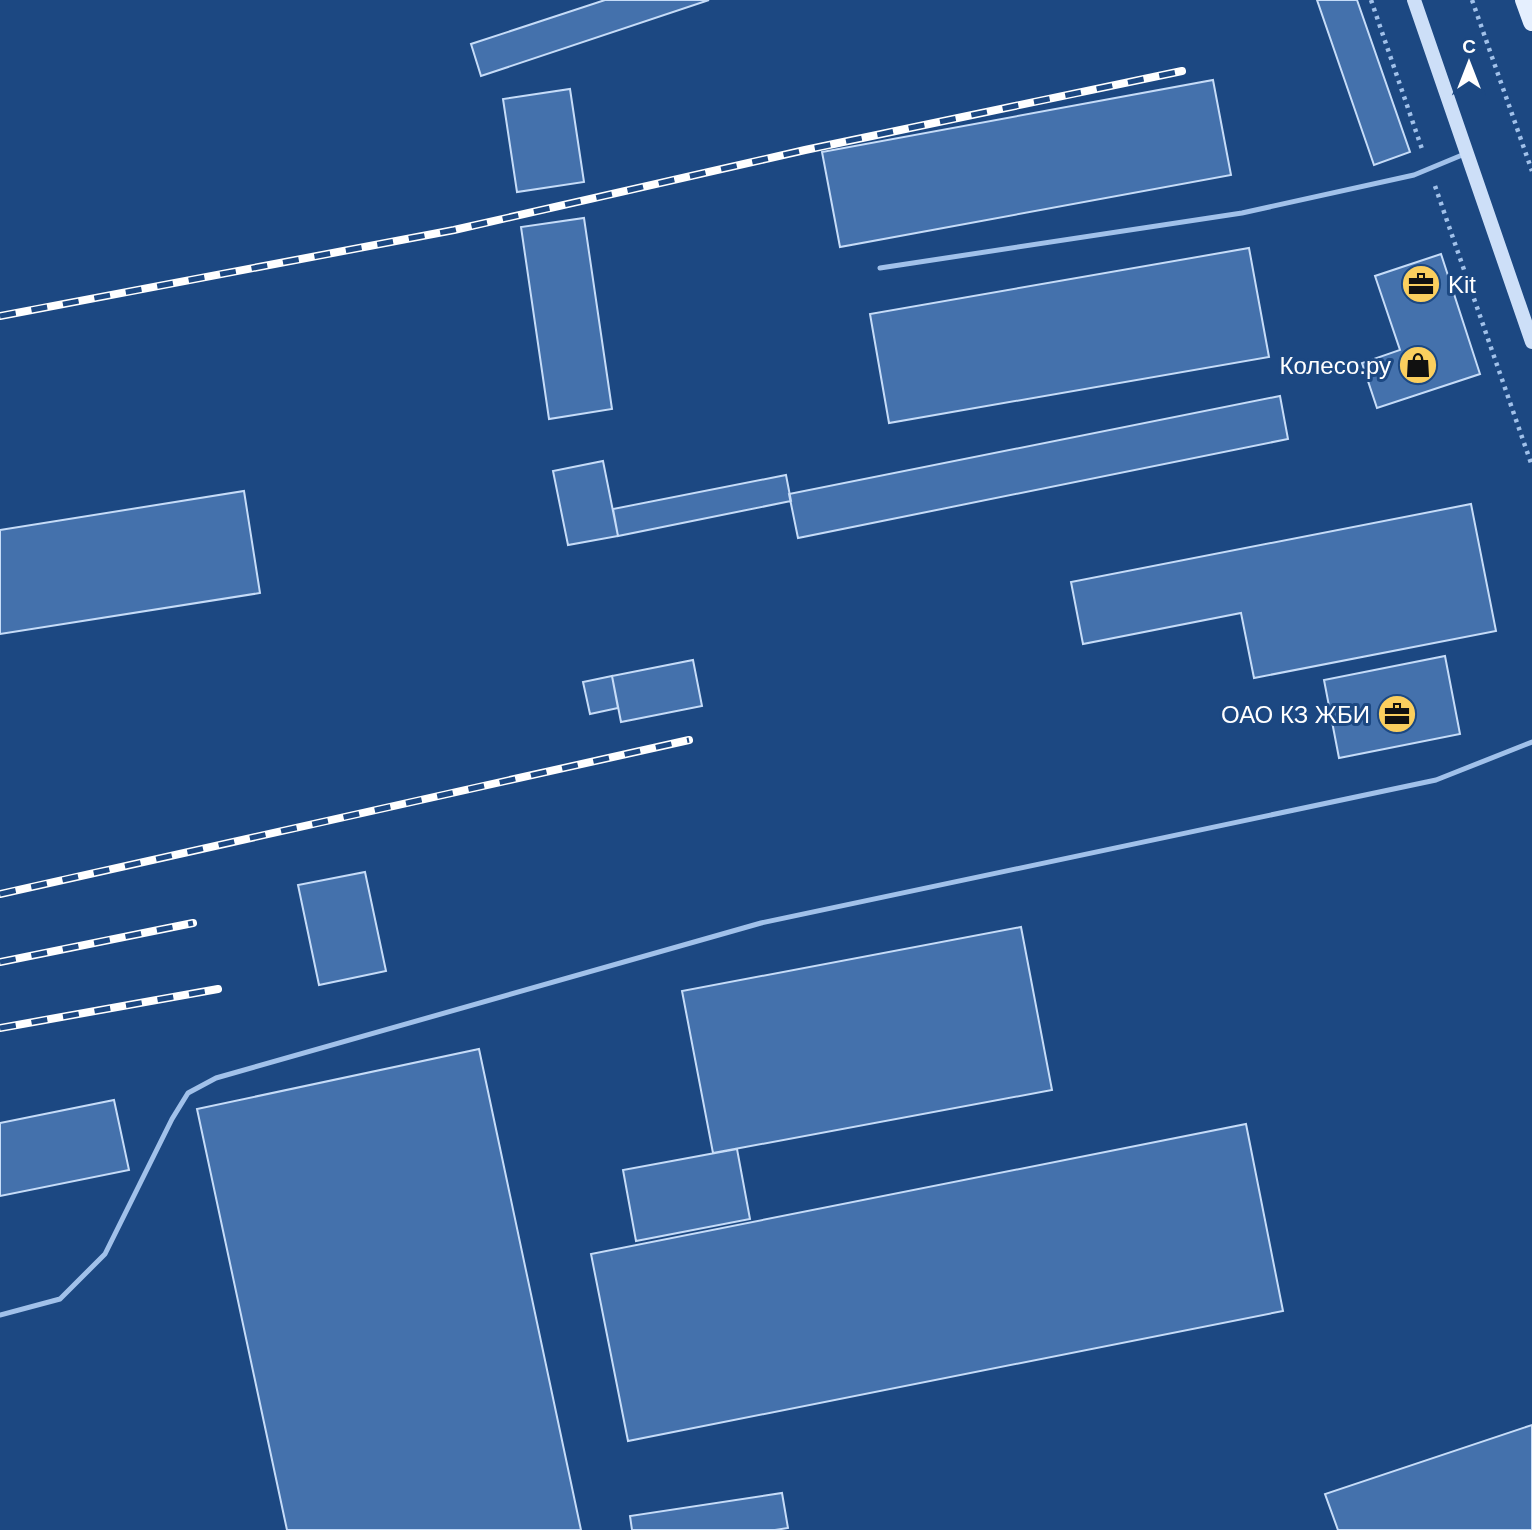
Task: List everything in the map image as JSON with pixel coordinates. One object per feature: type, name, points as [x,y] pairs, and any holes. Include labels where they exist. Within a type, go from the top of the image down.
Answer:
[{"type":"main road","points":[[1414,0],[1532,342]]},
{"type":"main road","points":[[1524,0],[1532,22]]},
{"type":"lane","points":[[880,268],[1242,213],[1414,175],[1466,153]]},
{"type":"lane","points":[[0,1315],[60,1299],[105,1254],[172,1119],[188,1093],[216,1078],[761,923],[1436,780],[1532,742]]},
{"type":"path","points":[[1371,0],[1532,466]]},
{"type":"path","points":[[1472,0],[1532,171]]},
{"type":"building","points":[[605,0],[709,0],[481,76],[471,44]]},
{"type":"building","points":[[1317,0],[1357,0],[1410,152],[1374,165]]},
{"type":"building","points":[[1213,80],[1231,175],[840,247],[822,152]]},
{"type":"building","points":[[570,89],[584,182],[517,192],[503,99]]},
{"type":"building","points":[[584,218],[612,409],[549,419],[521,227]]},
{"type":"building","points":[[1249,248],[1269,357],[889,423],[870,314]]},
{"type":"building","points":[[1441,254],[1480,374],[1377,408],[1362,363],[1400,350],[1375,276]]},
{"type":"building","points":[[1280,396],[1288,439],[798,538],[789,494]]},
{"type":"building","points":[[603,461],[618,536],[568,545],[553,471]]},
{"type":"building","points":[[786,475],[791,501],[618,536],[613,509]]},
{"type":"building","points":[[244,491],[260,593],[0,634],[0,530]]},
{"type":"building","points":[[1471,504],[1496,631],[1254,678],[1241,613],[1083,644],[1071,582]]},
{"type":"building","points":[[1445,656],[1460,734],[1339,758],[1324,680]]},
{"type":"building","points":[[693,660],[702,706],[621,722],[612,676]]},
{"type":"building","points":[[612,676],[618,708],[590,714],[583,682]]},
{"type":"building","points":[[365,872],[386,971],[319,985],[298,885]]},
{"type":"building","points":[[1021,927],[1052,1090],[713,1153],[682,991]]},
{"type":"building","points":[[479,1049],[581,1530],[287,1530],[197,1109]]},
{"type":"building","points":[[114,1100],[129,1170],[0,1196],[0,1123]]},
{"type":"building","points":[[1246,1124],[1283,1311],[628,1441],[591,1254]]},
{"type":"building","points":[[737,1149],[750,1219],[636,1241],[623,1170]]},
{"type":"building","points":[[1532,1425],[1532,1530],[1338,1530],[1325,1494]]},
{"type":"building","points":[[782,1493],[788,1528],[632,1530],[630,1516]]},
{"type":"railway","points":[[0,316],[454,230],[805,150],[1182,71]]},
{"type":"railway","points":[[0,894],[689,740]]},
{"type":"railway","points":[[0,962],[193,923]]},
{"type":"railway","points":[[0,1028],[218,989]]},
{"type":"place","name":"Kit","points":[[1421,284]]},
{"type":"place","name":"Колесо.ру","points":[[1418,365]]},
{"type":"place","name":"ОАО КЗ ЖБИ","points":[[1397,714]]}]
